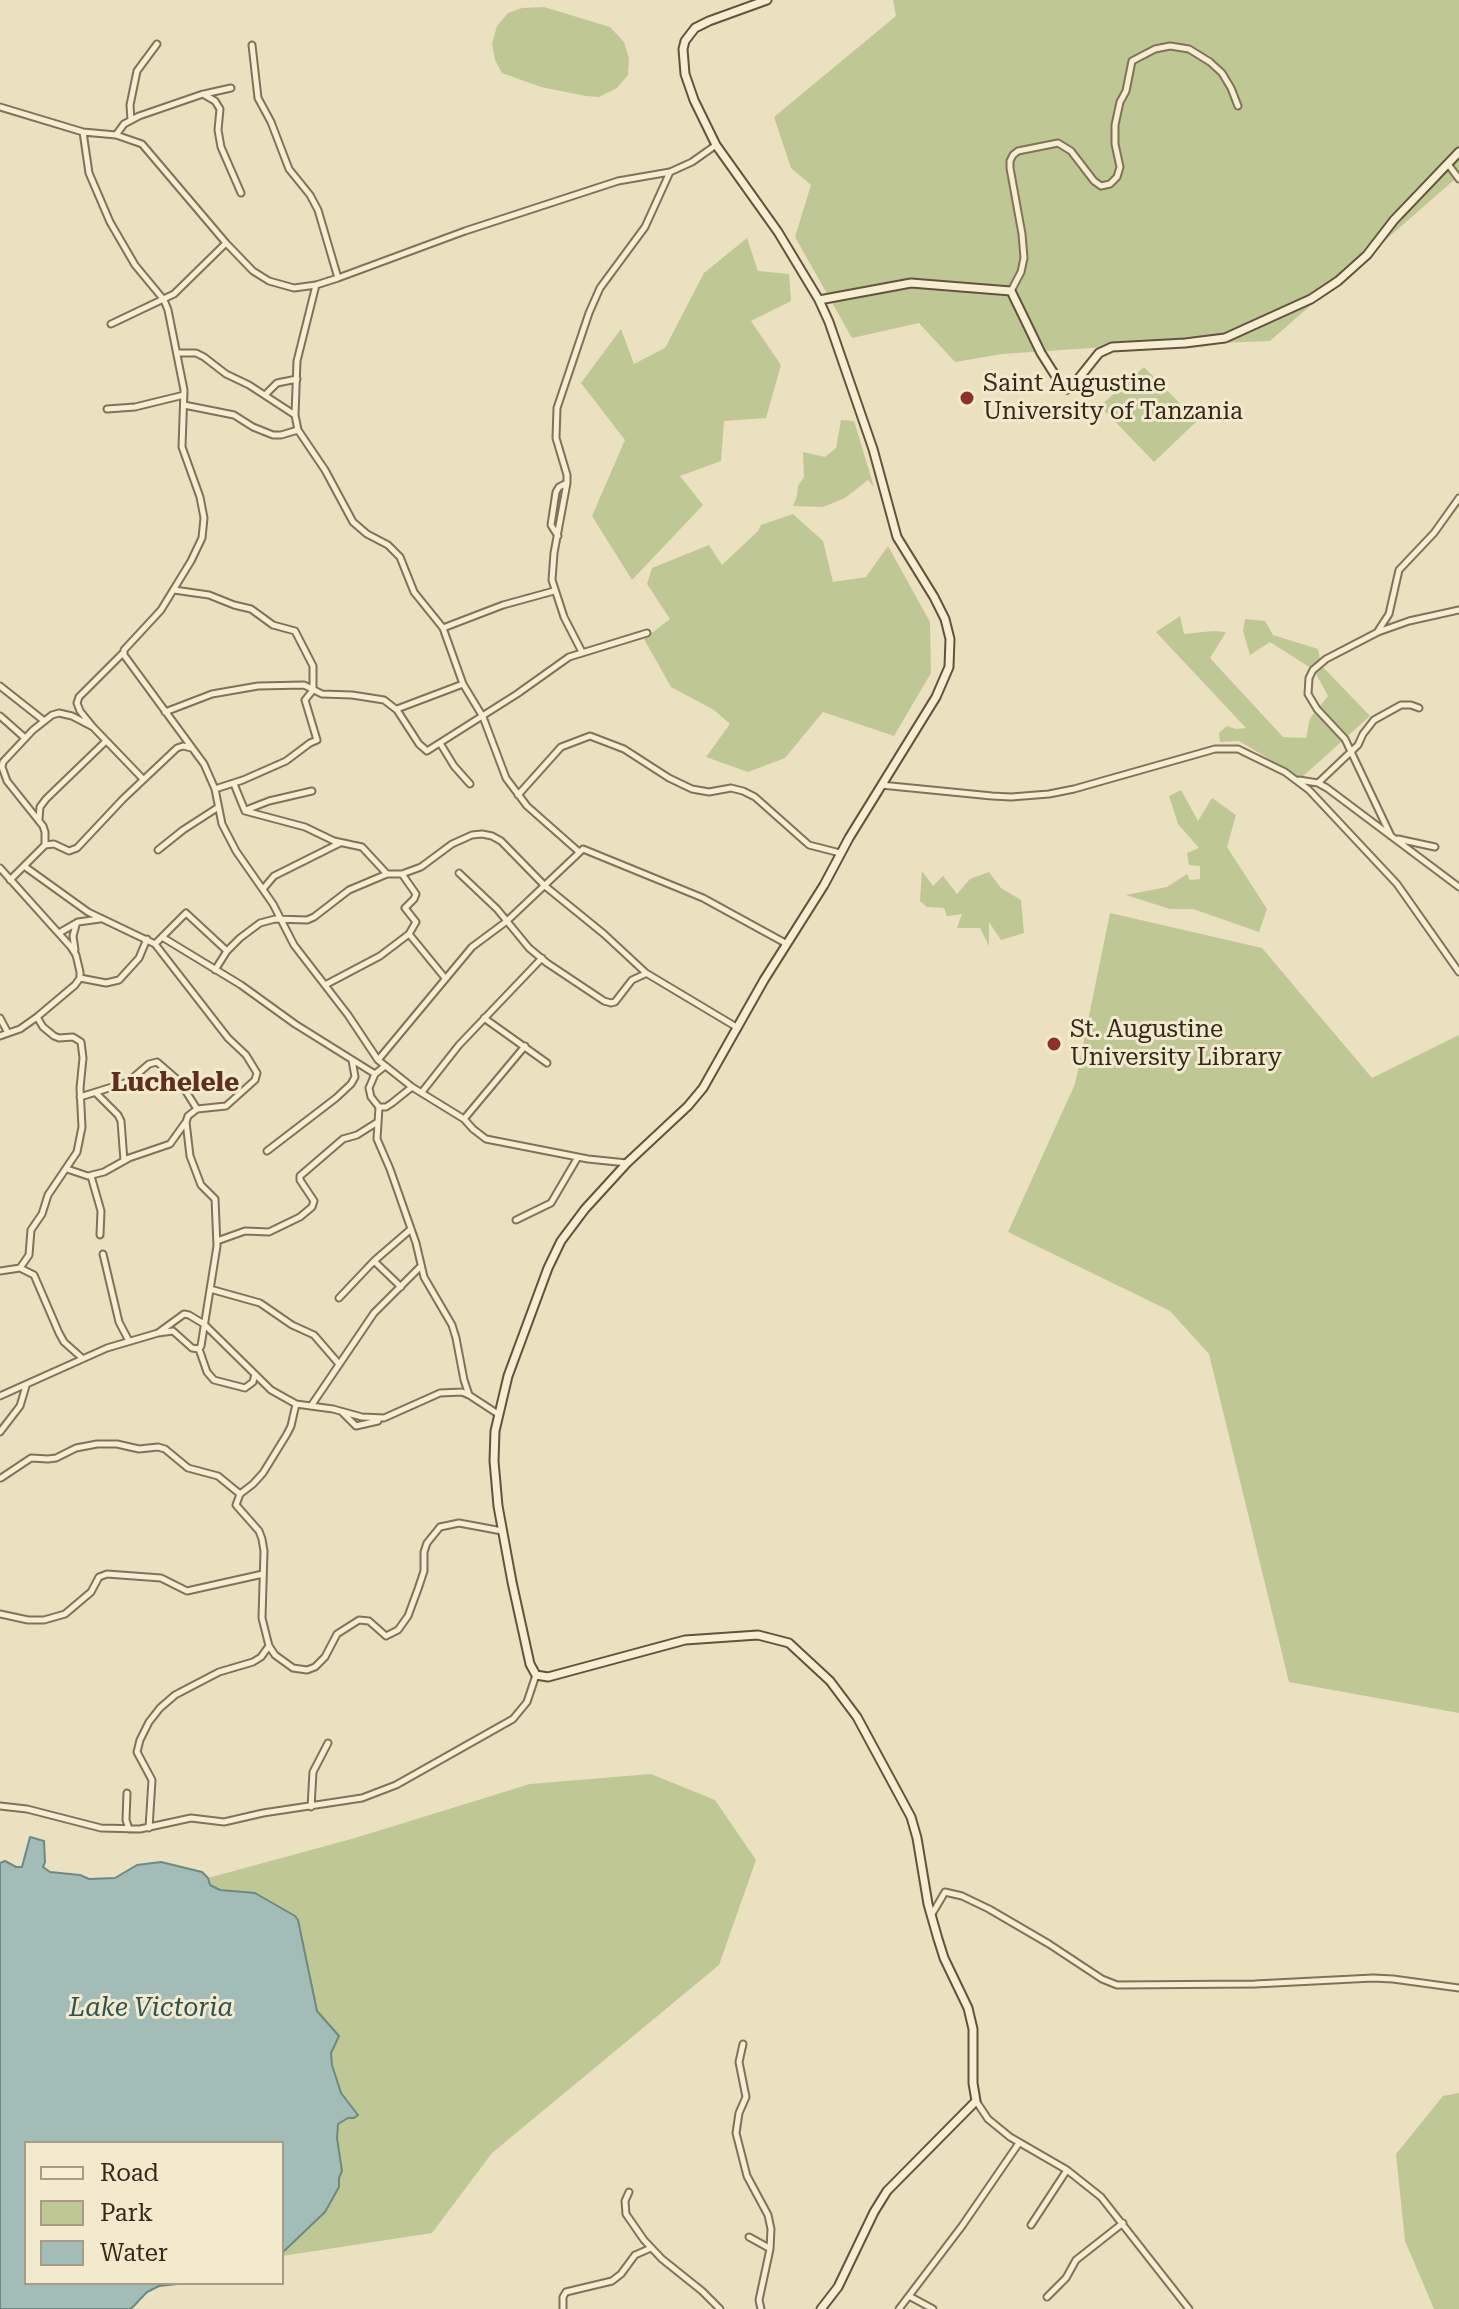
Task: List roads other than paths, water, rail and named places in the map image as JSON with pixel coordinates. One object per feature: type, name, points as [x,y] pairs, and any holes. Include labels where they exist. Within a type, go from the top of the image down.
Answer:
[{"type":"main road","points":[[767,0],[695,28],[683,49],[685,74],[716,145],[778,232],[819,300],[841,351],[897,537],[945,619],[950,657],[946,677],[696,1098],[627,1163],[585,1209],[554,1254],[508,1376],[498,1414],[494,1461],[502,1531],[530,1664],[536,1675],[548,1677],[685,1640],[758,1635],[789,1643],[830,1681],[857,1717],[911,1817],[931,1915],[944,1958],[968,2008],[973,2029],[976,2101],[887,2191],[838,2287],[821,2309]]},
{"type":"main road","points":[[819,300],[911,283],[1011,291],[1041,353],[1067,389],[1099,353],[1112,347],[1225,338],[1311,299],[1338,281],[1367,255],[1394,220],[1459,152]]},
{"type":"street","points":[[131,120],[130,105],[137,71],[157,44]]},
{"type":"street","points":[[252,45],[258,98],[289,169],[318,210],[338,278]]},
{"type":"street","points":[[1011,291],[1024,258],[1010,161],[1018,151],[1058,143],[1065,145],[1094,181],[1101,186],[1110,184],[1117,177],[1120,167],[1115,125],[1132,61],[1155,49],[1170,46],[1189,49],[1210,62],[1222,73],[1238,106]]},
{"type":"street","points":[[116,135],[131,120],[203,94],[231,88]]},
{"type":"street","points":[[203,94],[215,101],[220,109],[218,130],[221,147],[241,193]]},
{"type":"street","points":[[0,107],[83,132],[116,135],[142,144],[253,271],[269,281],[294,288],[338,278],[588,190],[670,172],[692,162],[716,145]]},
{"type":"street","points":[[83,132],[89,173],[110,222],[135,265],[164,300],[184,395],[182,447],[200,497],[204,529],[199,547],[161,610],[78,698],[79,709],[93,727],[143,779]]},
{"type":"street","points":[[1447,163],[1459,179]]},
{"type":"street","points":[[582,652],[554,591],[552,568],[567,483],[555,423],[563,386],[600,288],[645,227],[670,172]]},
{"type":"street","points":[[111,324],[174,294],[226,243]]},
{"type":"street","points":[[316,285],[299,348],[295,415],[298,430],[325,470],[353,522],[388,545],[400,557],[414,592],[443,628],[463,684],[483,717],[502,772],[540,818],[578,851]]},
{"type":"street","points":[[177,353],[196,353],[295,415]]},
{"type":"street","points":[[265,395],[277,383],[297,379]]},
{"type":"street","points":[[107,409],[135,407],[184,395]]},
{"type":"street","points":[[184,405],[234,415],[273,435],[298,430]]},
{"type":"street","points":[[558,537],[551,525],[557,489],[567,483]]},
{"type":"street","points":[[555,506],[566,495]]},
{"type":"street","points":[[1378,632],[1389,614],[1399,570],[1440,525],[1459,498]]},
{"type":"street","points":[[174,590],[209,595],[251,609],[267,622],[297,632],[313,666],[313,690],[305,700],[316,741],[286,761],[215,789]]},
{"type":"street","points":[[443,628],[503,605],[554,591]]},
{"type":"street","points":[[1392,837],[1345,739],[1317,709],[1308,694],[1309,678],[1326,659],[1378,632],[1409,621],[1459,610]]},
{"type":"street","points":[[165,712],[212,694],[237,689],[304,685],[322,694],[384,700],[397,710],[427,751],[483,717],[569,657],[647,633]]},
{"type":"street","points":[[569,657],[575,640]]},
{"type":"street","points":[[123,652],[209,772],[222,824],[294,945],[378,1060],[412,1087],[464,1119],[479,1134],[495,1142],[627,1163]]},
{"type":"street","points":[[397,710],[463,684]]},
{"type":"street","points":[[0,686],[43,720]]},
{"type":"street","points":[[1318,783],[1351,753],[1380,716],[1401,705],[1419,708]]},
{"type":"street","points":[[45,845],[45,832],[39,820],[7,781],[2,767],[25,738],[52,715],[65,714],[93,727]]},
{"type":"street","points":[[0,716],[25,738]]},
{"type":"street","points":[[518,795],[561,747],[590,736],[624,749],[692,789],[709,792],[731,788],[743,791],[755,797],[809,845],[840,853]]},
{"type":"street","points":[[39,820],[42,803],[106,741]]},
{"type":"street","points":[[440,743],[470,784]]},
{"type":"street","points":[[10,880],[45,845],[54,844],[69,851],[77,848],[143,779],[179,747],[192,749]]},
{"type":"street","points":[[881,785],[1002,797],[1038,795],[1074,789],[1215,749],[1238,749],[1297,780],[1405,894],[1459,972]]},
{"type":"street","points":[[1297,780],[1318,783],[1459,887]]},
{"type":"street","points":[[234,784],[245,811]]},
{"type":"street","points":[[245,811],[269,801],[312,791]]},
{"type":"street","points":[[158,850],[217,808]]},
{"type":"street","points":[[245,811],[305,827],[327,839],[362,847],[387,874]]},
{"type":"street","points":[[215,970],[227,951],[260,923],[281,919],[307,920],[349,890],[387,874],[402,874],[421,867],[452,844],[482,834],[501,841],[545,886],[646,973],[738,1028]]},
{"type":"street","points":[[1392,837],[1435,847]]},
{"type":"street","points":[[263,889],[274,876],[342,843]]},
{"type":"street","points":[[378,1060],[472,947],[507,921],[583,849],[667,882],[787,944]]},
{"type":"street","points":[[24,866],[80,907],[155,944],[228,1038],[246,1055],[257,1073],[255,1080],[226,1106],[191,1112],[170,1144],[91,1176],[67,1169]]},
{"type":"street","points":[[0,868],[2,876],[10,880],[76,955]]},
{"type":"street","points":[[459,873],[529,948],[611,1003],[619,998],[632,980],[646,973]]},
{"type":"street","points":[[325,985],[380,956],[409,934],[416,922],[405,908],[416,894],[402,874]]},
{"type":"street","points":[[155,944],[186,913],[227,951]]},
{"type":"street","points":[[59,933],[78,922],[101,919]]},
{"type":"street","points":[[0,1036],[20,1029],[37,1017],[69,992],[80,978],[73,936],[78,922]]},
{"type":"street","points":[[409,934],[445,978]]},
{"type":"street","points":[[162,937],[375,1074]]},
{"type":"street","points":[[80,978],[106,983],[119,980],[139,958],[147,939]]},
{"type":"street","points":[[422,1092],[448,1057],[542,958]]},
{"type":"street","points":[[20,1268],[29,1255],[31,1230],[42,1214],[48,1195],[74,1159],[82,1127],[81,1042],[73,1037],[54,1036],[37,1017]]},
{"type":"street","points":[[0,1018],[8,1033]]},
{"type":"street","points":[[484,1018],[547,1063]]},
{"type":"street","points":[[464,1119],[525,1046]]},
{"type":"street","points":[[267,1151],[351,1084],[355,1069],[352,1059]]},
{"type":"street","points":[[80,1097],[128,1082],[149,1064],[157,1062],[180,1082],[197,1109]]},
{"type":"street","points":[[385,1066],[375,1074],[369,1088],[371,1097],[379,1107],[377,1139],[411,1229],[424,1277],[452,1325],[469,1395]]},
{"type":"street","points":[[379,1107],[386,1107],[412,1087]]},
{"type":"street","points":[[95,1093],[121,1121],[124,1161]]},
{"type":"street","points":[[186,1122],[190,1156],[201,1185],[215,1199],[217,1241],[199,1349],[207,1372],[214,1380],[245,1388],[253,1382],[256,1373]]},
{"type":"street","points":[[217,1241],[245,1231],[269,1232],[300,1217],[312,1207],[314,1201],[300,1176],[343,1139],[357,1135],[377,1122]]},
{"type":"street","points":[[516,1220],[551,1203],[578,1157]]},
{"type":"street","points":[[91,1176],[101,1211],[100,1235]]},
{"type":"street","points":[[339,1298],[374,1261],[411,1229]]},
{"type":"street","points":[[103,1254],[117,1317],[129,1341]]},
{"type":"street","points":[[374,1261],[401,1287]]},
{"type":"street","points":[[311,1406],[374,1313],[421,1266]]},
{"type":"street","points":[[0,1271],[20,1268],[34,1275],[59,1333],[82,1358]]},
{"type":"street","points":[[210,1289],[260,1303],[292,1325],[314,1335],[339,1364]]},
{"type":"street","points":[[158,1333],[184,1314],[189,1315],[204,1324],[277,1395],[296,1404],[341,1412],[356,1426],[384,1418],[440,1393],[453,1391],[469,1395],[498,1414]]},
{"type":"street","points":[[0,1396],[82,1358],[158,1333],[173,1331],[192,1348],[199,1349]]},
{"type":"street","points":[[0,1432],[20,1406],[26,1385]]},
{"type":"street","points":[[296,1404],[291,1426],[263,1473],[236,1501],[237,1507],[255,1525],[262,1539],[262,1618],[269,1646],[275,1655],[293,1668],[307,1670],[319,1665],[337,1634],[352,1622],[369,1621],[386,1636],[403,1625],[424,1571],[424,1552],[440,1527],[453,1523],[502,1531]]},
{"type":"street","points":[[1,1478],[31,1458],[56,1458],[76,1448],[117,1444],[139,1449],[165,1449],[188,1468],[218,1476],[240,1494]]},
{"type":"street","points":[[0,1614],[44,1620],[65,1614],[91,1592],[99,1577],[107,1574],[161,1578],[187,1591],[263,1574]]},
{"type":"street","points":[[250,1578],[263,1588]]},
{"type":"street","points":[[149,1828],[152,1780],[137,1752],[149,1722],[175,1695],[219,1672],[253,1662],[269,1646]]},
{"type":"street","points":[[0,1806],[27,1809],[91,1826],[129,1829],[149,1828],[191,1818],[224,1822],[362,1798],[396,1785],[506,1724],[520,1713],[527,1702],[536,1675]]},
{"type":"street","points":[[311,1807],[313,1772],[328,1743]]},
{"type":"street","points":[[127,1793],[126,1820],[129,1829]]},
{"type":"street","points":[[931,1915],[945,1892],[962,1896],[1117,1985],[1255,1984],[1373,1978],[1459,1988]]},
{"type":"street","points":[[743,2044],[739,2062],[746,2097],[739,2113],[736,2133],[747,2176],[771,2222],[770,2249],[759,2300],[761,2309]]},
{"type":"street","points":[[976,2101],[988,2119],[1019,2143],[1067,2170],[1101,2197],[1189,2309]]},
{"type":"street","points":[[899,2309],[962,2226],[1019,2143]]},
{"type":"street","points":[[1031,2225],[1067,2170]]},
{"type":"street","points":[[629,2192],[625,2201],[626,2214],[651,2248],[720,2309]]},
{"type":"street","points":[[1047,2297],[1066,2278],[1076,2260],[1123,2223]]},
{"type":"street","points":[[749,2237],[770,2249]]},
{"type":"street","points":[[563,2309],[566,2292],[612,2281],[635,2255],[651,2248]]},
{"type":"street","points":[[909,2296],[933,2309]]},
{"type":"water","name":"Lake Victoria","points":[[30,1837],[44,1841],[43,1867],[50,1872],[89,1879],[115,1878],[137,1865],[161,1862],[202,1872],[210,1885],[220,1890],[255,1893],[298,1920],[317,2011],[339,2036],[331,2053],[332,2065],[341,2093],[358,2115],[338,2124],[342,2171],[339,2187],[325,2212],[284,2251],[284,2141],[24,2141],[24,2285],[168,2285],[147,2292],[131,2309],[0,2309],[0,1863],[5,1861],[22,1867]]},
{"type":"place","name":"Saint Augustine University of Tanzania","points":[[967,398]]},
{"type":"place","name":"St. Augustine University Library","points":[[1054,1044]]},
{"type":"district","name":"Luchelele","points":[[175,1083]]}]
